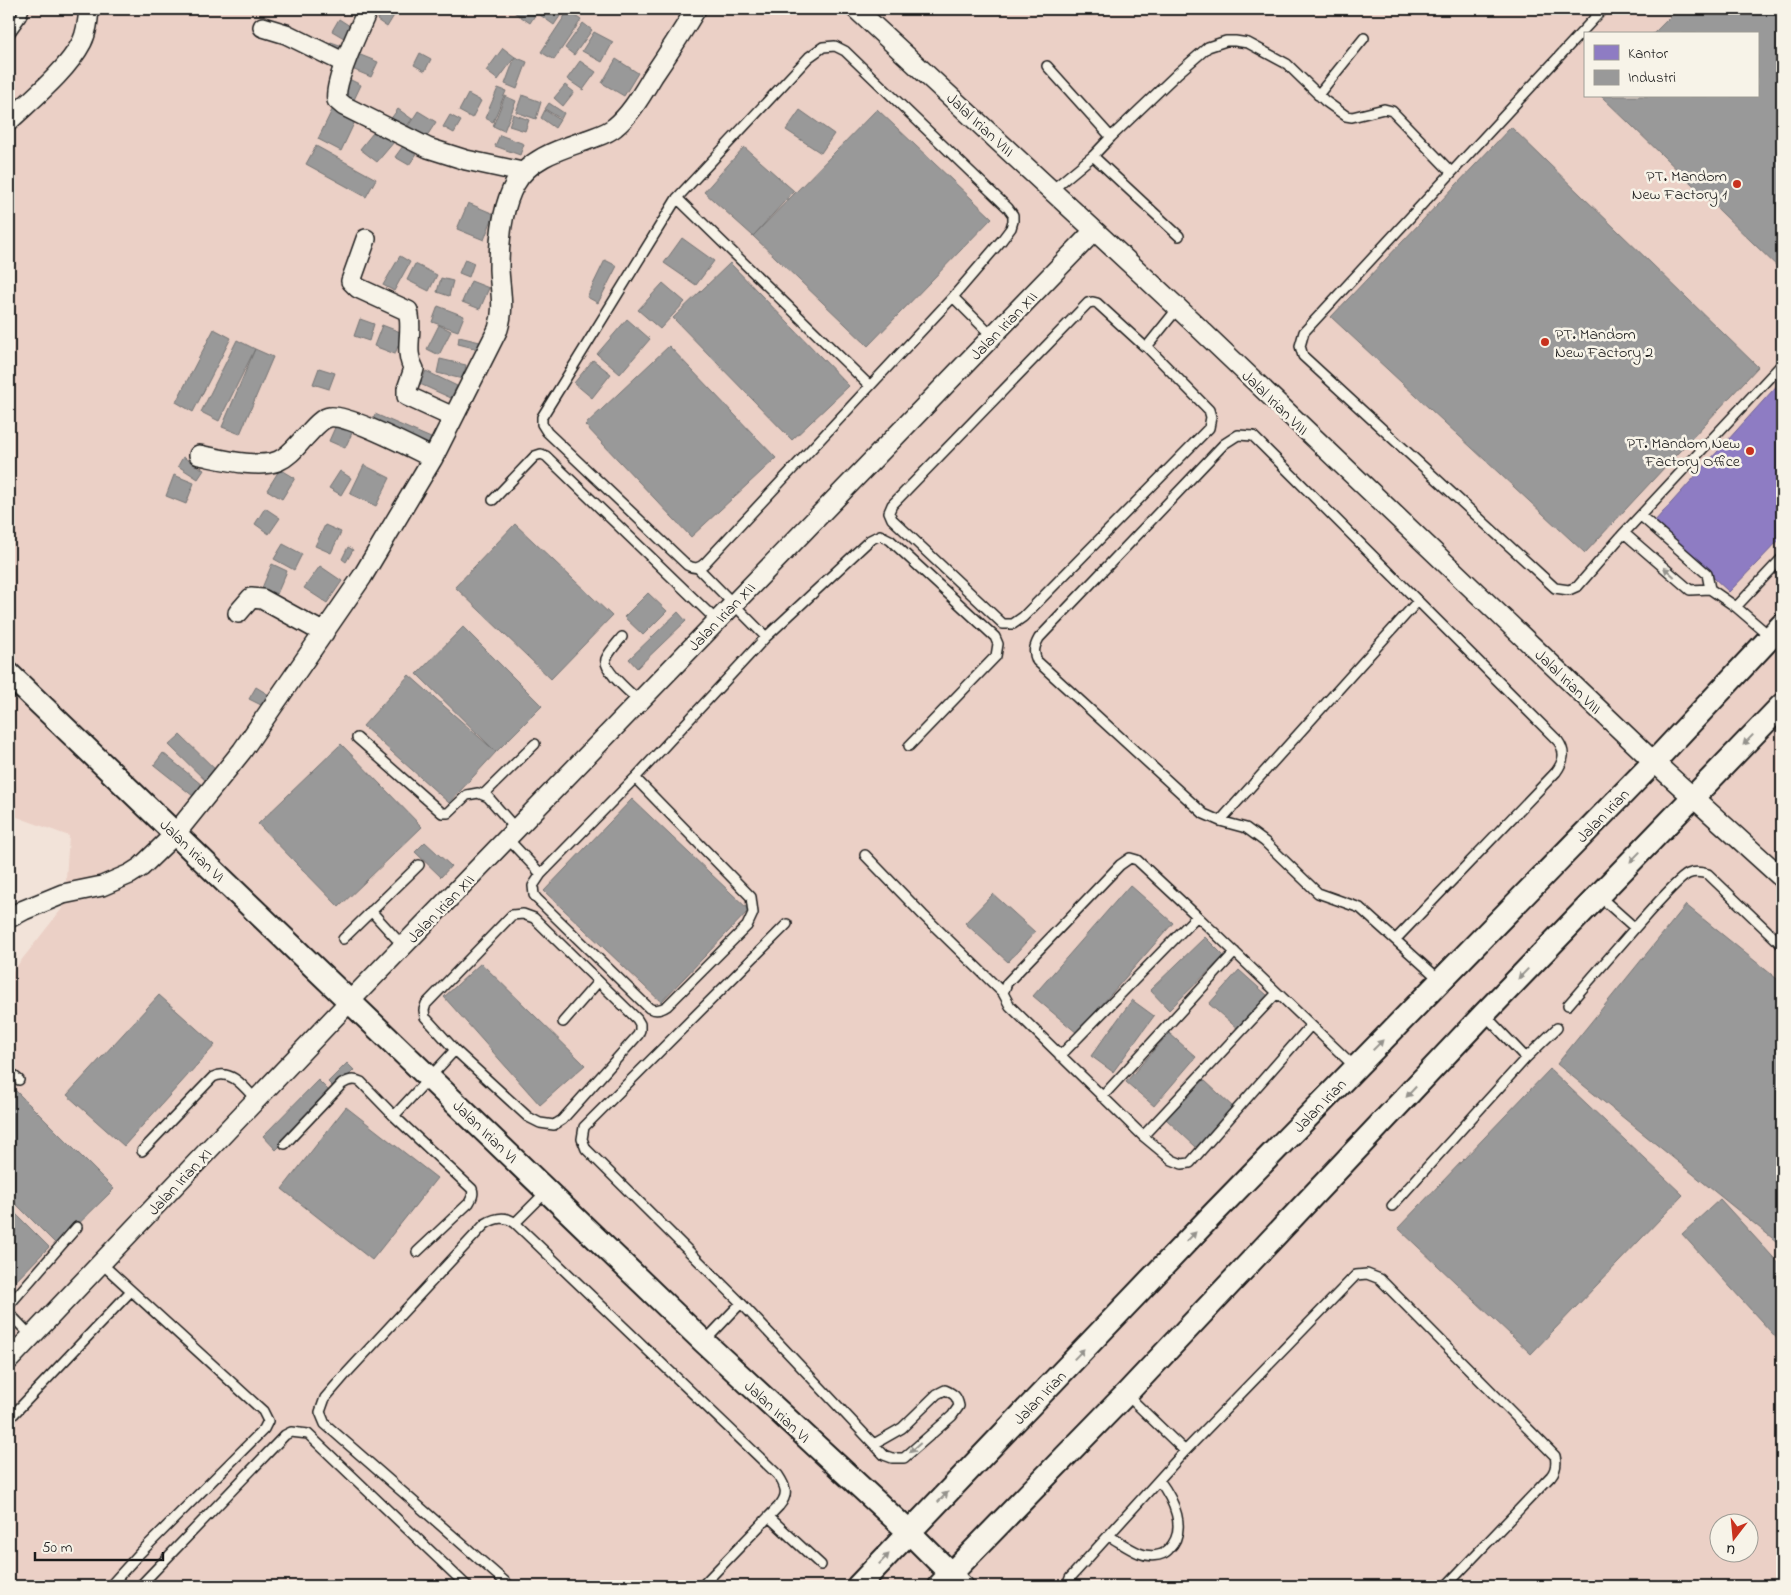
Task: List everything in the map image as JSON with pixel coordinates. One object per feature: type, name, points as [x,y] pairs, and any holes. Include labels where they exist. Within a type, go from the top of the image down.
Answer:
[{"type":"street","points":[[9,122],[72,60],[83,41],[88,23],[89,9]]},
{"type":"street","points":[[368,9],[345,63],[336,92],[337,100],[344,106],[428,148],[466,160],[522,172]]},
{"type":"street","points":[[9,918],[63,894],[102,886],[141,867],[176,833],[242,752],[362,577],[433,458],[498,329],[503,308],[499,268],[504,216],[507,201],[522,172],[550,155],[607,133],[614,128],[642,94],[696,9]]},
{"type":"street","name":"Jalal Irian VIII","points":[[856,9],[1178,308],[1654,762],[1782,877]]},
{"type":"street","points":[[263,27],[286,34],[345,63]]},
{"type":"street","name":"Jalan Irian XII","points":[[349,1002],[1094,231]]},
{"type":"street","points":[[366,239],[351,281],[358,288],[408,311],[410,319],[409,361],[414,369],[407,388],[407,396],[453,417]]},
{"type":"street","points":[[199,455],[243,463],[279,461],[320,421],[330,417],[337,417],[352,420],[433,458]]},
{"type":"street","points":[[238,613],[251,598],[262,599],[324,634]]},
{"type":"street","name":"Jalan Irian","points":[[858,1586],[1355,1067],[1442,981],[1654,762],[1777,631]]},
{"type":"street","name":"Jalan Irian VI","points":[[9,674],[704,1342],[909,1532],[951,1582]]},
{"type":"street","points":[[951,1582],[1484,1014],[1782,705]]},
{"type":"street","name":"Jalan Irian XI","points":[[11,1353],[31,1336],[349,1002]]},
{"type":"lane","points":[[9,34],[21,17],[24,9]]},
{"type":"lane","points":[[1603,9],[1304,332],[1300,341],[1303,356],[1559,590],[1568,590],[1578,586],[1624,533],[1782,364]]},
{"type":"lane","points":[[1318,94],[1364,38]]},
{"type":"lane","points":[[1052,190],[1093,156],[1110,137],[1208,47],[1226,41],[1248,44],[1287,64],[1318,94],[1338,111],[1349,117],[1381,109],[1392,111],[1451,172]]},
{"type":"lane","points":[[835,46],[845,51],[1008,208],[1013,215],[1011,228],[953,297],[710,558],[698,568],[686,565],[548,432],[542,421],[545,409],[677,198],[809,57],[823,47],[835,46]]},
{"type":"lane","points":[[1047,66],[1110,137]]},
{"type":"lane","points":[[1093,156],[1179,236]]},
{"type":"lane","points":[[677,198],[870,386]]},
{"type":"lane","points":[[953,297],[992,336]]},
{"type":"lane","points":[[1088,303],[1097,303],[1141,345],[1146,346],[1209,410],[1212,417],[1209,428],[1023,617],[1013,624],[1002,624],[892,518],[889,512],[892,505],[1088,303]]},
{"type":"lane","points":[[1146,346],[1178,308]]},
{"type":"lane","points":[[1396,939],[1556,772],[1561,765],[1563,748],[1253,436],[1238,435],[1224,444],[1039,638],[1033,653],[1037,661],[1204,814],[1220,821],[1246,828],[1265,842],[1318,893],[1360,908],[1442,981]]},
{"type":"lane","points":[[493,500],[535,456],[541,454],[546,456],[717,621]]},
{"type":"lane","points":[[1641,516],[1707,574],[1710,589]]},
{"type":"lane","points":[[1624,533],[1690,590],[1710,589],[1777,631]]},
{"type":"lane","points":[[635,778],[751,897],[753,913],[747,926],[667,1006],[662,1009],[653,1010],[536,899],[533,886],[541,874],[635,778],[766,637],[870,540],[880,535],[890,540],[995,638],[998,644],[996,656],[909,746]]},
{"type":"lane","points":[[1736,607],[1782,558]]},
{"type":"lane","points":[[698,568],[766,637]]},
{"type":"lane","points":[[1220,821],[1418,601]]},
{"type":"lane","points":[[622,637],[606,659],[606,667],[639,701]]},
{"type":"lane","points":[[357,738],[442,813],[448,813],[470,793],[484,794],[535,744]]},
{"type":"lane","points":[[484,794],[541,874]]},
{"type":"lane","points":[[865,856],[1003,993],[1010,1006],[1102,1097],[1143,1136],[1172,1160],[1182,1164],[1190,1163],[1311,1025]]},
{"type":"lane","points":[[1003,993],[1006,984],[1120,865],[1130,858],[1137,860],[1355,1067]]},
{"type":"lane","points":[[343,939],[420,865]]},
{"type":"lane","points":[[1568,1005],[1635,928],[1684,877],[1695,872],[1708,874],[1782,945]]},
{"type":"lane","points":[[1598,895],[1635,928]]},
{"type":"lane","points":[[371,911],[403,946]]},
{"type":"lane","points":[[523,914],[534,918],[640,1024],[638,1035],[562,1120],[554,1125],[540,1123],[528,1117],[455,1050],[425,1017],[424,1007],[510,916],[523,914]]},
{"type":"lane","points":[[1060,1056],[1197,916]]},
{"type":"lane","points":[[787,924],[584,1127],[582,1140],[586,1149],[741,1304],[884,1455],[892,1458],[904,1458],[952,1416],[959,1406],[957,1398],[945,1390],[937,1394],[902,1428],[874,1444]]},
{"type":"lane","points":[[1102,1097],[1235,952]]},
{"type":"lane","points":[[563,1022],[598,982]]},
{"type":"lane","points":[[1143,1136],[1277,993]]},
{"type":"lane","points":[[1484,1014],[1526,1058]]},
{"type":"lane","points":[[1392,1206],[1526,1058],[1557,1028]]},
{"type":"lane","points":[[394,1116],[455,1050]]},
{"type":"lane","points":[[9,1072],[19,1080]]},
{"type":"lane","points":[[142,1151],[213,1077],[230,1075],[256,1100]]},
{"type":"lane","points":[[285,1144],[342,1084],[348,1080],[361,1082],[473,1192],[469,1203],[417,1252]]},
{"type":"lane","points":[[515,1223],[548,1190]]},
{"type":"lane","points":[[510,1586],[325,1424],[320,1412],[325,1398],[344,1376],[485,1224],[502,1218],[507,1218],[515,1223],[778,1475],[785,1486],[786,1496],[779,1506],[702,1586]]},
{"type":"lane","points":[[9,1305],[77,1227]]},
{"type":"lane","points":[[101,1263],[263,1411],[268,1422],[264,1429],[140,1553],[110,1586]]},
{"type":"lane","points":[[1067,1586],[1070,1578],[1185,1451],[1356,1275],[1367,1274],[1380,1279],[1555,1456],[1557,1462],[1551,1476],[1446,1586]]},
{"type":"lane","points":[[9,1419],[131,1291]]},
{"type":"lane","points":[[704,1342],[741,1304]]},
{"type":"lane","points":[[9,1314],[31,1336]]},
{"type":"lane","points":[[1126,1394],[1185,1451]]},
{"type":"lane","points":[[140,1586],[285,1435],[291,1432],[300,1432],[308,1434],[467,1586]]},
{"type":"lane","points":[[1109,1536],[1140,1554],[1154,1556],[1163,1554],[1169,1549],[1177,1539],[1179,1529],[1170,1494],[1159,1480]]},
{"type":"lane","points":[[769,1517],[821,1565]]},
{"type":"shaded area","points":[[9,9],[1782,9],[1782,1586],[9,1586],[9,976],[64,906],[69,836],[9,814]]},
{"type":"building: Kantor","name":"PT. Mandom New Factory Office","points":[[1782,380],[1782,537],[1729,592],[1654,522]]},
{"type":"building: Industri","points":[[384,9],[398,9],[387,27],[377,20]]},
{"type":"building: Industri","points":[[512,9],[539,9],[530,23]]},
{"type":"building: Industri","points":[[545,9],[555,9],[562,13],[554,25],[540,15]]},
{"type":"building: Industri","name":"PT. Mandom New Factory 1","points":[[1678,9],[1782,9],[1782,271],[1603,98],[1758,98],[1758,32],[1655,32]]},
{"type":"building: Industri","points":[[568,11],[581,20],[554,60],[541,52]]},
{"type":"building: Industri","points":[[339,19],[356,30],[349,41],[332,31]]},
{"type":"building: Industri","points":[[583,23],[592,30],[574,55],[565,48]]},
{"type":"building: Industri","points":[[594,32],[613,42],[602,62],[582,51]]},
{"type":"building: Industri","points":[[331,42],[348,48],[345,57],[328,52]]},
{"type":"building: Industri","points":[[503,48],[515,57],[498,80],[486,71]]},
{"type":"building: Industri","points":[[420,53],[431,59],[425,71],[414,65]]},
{"type":"building: Industri","points":[[358,54],[378,62],[371,77],[352,69]]},
{"type":"building: Industri","points":[[515,57],[527,62],[517,89],[505,84]]},
{"type":"building: Industri","points":[[616,59],[638,73],[624,96],[602,83]]},
{"type":"building: Industri","points":[[580,61],[596,72],[583,90],[567,79]]},
{"type":"building: Industri","points":[[347,78],[361,85],[352,104],[338,97]]},
{"type":"building: Industri","points":[[565,85],[574,92],[563,106],[554,98]]},
{"type":"building: Industri","points":[[498,88],[506,91],[493,122],[485,118]]},
{"type":"building: Industri","points":[[468,94],[481,101],[472,118],[459,111]]},
{"type":"building: Industri","points":[[522,95],[541,102],[536,119],[516,112]]},
{"type":"building: Industri","points":[[505,96],[516,101],[504,131],[493,126]]},
{"type":"building: Industri","points":[[549,103],[564,113],[561,119],[545,109]]},
{"type":"building: Industri","points":[[335,104],[358,115],[341,151],[318,139]]},
{"type":"building: Industri","points":[[398,109],[412,119],[404,130],[390,120]]},
{"type":"building: Industri","points":[[877,109],[992,218],[868,346],[753,236]]},
{"type":"building: Industri","points":[[545,110],[560,120],[555,128],[541,118]]},
{"type":"building: Industri","points":[[800,110],[834,134],[821,153],[786,130]]},
{"type":"building: Industri","points":[[418,111],[436,122],[423,142],[405,131]]},
{"type":"building: Industri","points":[[513,114],[529,120],[525,131],[509,126]]},
{"type":"building: Industri","points":[[450,115],[461,121],[454,133],[443,127]]},
{"type":"building: Industri","name":"PT. Mandom New Factory 2","points":[[1511,127],[1758,367],[1585,553],[1331,317]]},
{"type":"building: Industri","points":[[377,128],[394,142],[377,162],[360,149]]},
{"type":"building: Industri","points":[[500,135],[524,144],[520,155],[495,146]]},
{"type":"building: Industri","points":[[316,146],[376,179],[366,197],[306,164]]},
{"type":"building: Industri","points":[[403,146],[416,155],[409,165],[395,157]]},
{"type":"building: Industri","points":[[744,147],[794,191],[753,236],[704,192]]},
{"type":"building: Industri","points":[[468,203],[494,214],[484,240],[457,229]]},
{"type":"building: Industri","points":[[682,238],[714,261],[696,285],[664,263]]},
{"type":"building: Industri","points":[[400,256],[410,262],[394,291],[383,285]]},
{"type":"building: Industri","points":[[465,259],[474,263],[469,277],[459,273]]},
{"type":"building: Industri","points":[[605,260],[617,266],[598,303],[587,297]]},
{"type":"building: Industri","points":[[730,263],[849,386],[792,440],[673,318]]},
{"type":"building: Industri","points":[[415,264],[437,275],[429,291],[407,280]]},
{"type":"building: Industri","points":[[441,278],[453,281],[449,296],[437,292]]},
{"type":"building: Industri","points":[[471,281],[489,288],[480,309],[462,302]]},
{"type":"building: Industri","points":[[663,283],[685,302],[660,329],[638,310]]},
{"type":"building: Industri","points":[[438,306],[464,316],[458,331],[432,322]]},
{"type":"building: Industri","points":[[360,319],[374,324],[369,341],[354,336]]},
{"type":"building: Industri","points":[[627,319],[650,339],[620,374],[597,354]]},
{"type":"building: Industri","points":[[382,325],[403,333],[395,354],[374,346]]},
{"type":"building: Industri","points":[[439,325],[451,331],[439,355],[427,349]]},
{"type":"building: Industri","points":[[214,329],[231,338],[193,412],[176,402]]},
{"type":"building: Industri","points":[[459,337],[480,342],[478,349],[458,344]]},
{"type":"building: Industri","points":[[237,340],[255,349],[219,421],[201,412]]},
{"type":"building: Industri","points":[[669,346],[776,458],[691,537],[585,425]]},
{"type":"building: Industri","points":[[255,349],[273,357],[240,434],[222,427]]},
{"type":"building: Industri","points":[[440,359],[466,365],[463,379],[437,373]]},
{"type":"building: Industri","points":[[593,360],[611,374],[592,398],[574,383]]},
{"type":"building: Industri","points":[[319,368],[335,373],[329,389],[313,384]]},
{"type":"building: Industri","points":[[426,371],[457,386],[451,398],[420,384]]},
{"type":"building: Industri","points":[[375,414],[431,438],[427,450],[370,426]]},
{"type":"building: Industri","points":[[337,423],[353,431],[345,448],[329,441]]},
{"type":"building: Industri","points":[[183,457],[204,470],[198,479],[178,466]]},
{"type":"building: Industri","points":[[364,465],[390,478],[376,506],[350,494]]},
{"type":"building: Industri","points":[[280,469],[295,478],[282,499],[267,490]]},
{"type":"building: Industri","points":[[340,471],[351,478],[341,495],[329,488]]},
{"type":"building: Industri","points":[[174,475],[194,483],[186,504],[166,496]]},
{"type":"building: Industri","points":[[265,508],[280,518],[269,534],[255,524]]},
{"type":"building: Industri","points":[[515,524],[612,616],[551,679],[455,587]]},
{"type":"building: Industri","points":[[325,525],[341,532],[331,553],[315,546]]},
{"type":"building: Industri","points":[[283,544],[302,554],[294,570],[274,559]]},
{"type":"building: Industri","points":[[348,547],[353,550],[346,562],[342,559]]},
{"type":"building: Industri","points":[[272,564],[287,571],[277,594],[262,588]]},
{"type":"building: Industri","points":[[320,566],[342,581],[327,603],[304,588]]},
{"type":"building: Industri","points":[[648,593],[667,611],[643,635],[624,617]]},
{"type":"building: Industri","points":[[678,612],[686,621],[637,668],[629,659]]},
{"type":"building: Industri","points":[[463,627],[542,706],[496,752],[417,674]]},
{"type":"building: Industri","points":[[409,675],[496,752],[449,803],[363,726]]},
{"type":"building: Industri","points":[[256,687],[269,695],[263,706],[249,699]]},
{"type":"building: Industri","points":[[180,735],[222,776],[211,786],[169,745]]},
{"type":"building: Industri","points":[[341,744],[422,827],[339,907],[258,824]]},
{"type":"building: Industri","points":[[163,753],[202,785],[193,796],[154,765]]},
{"type":"building: Industri","points":[[632,799],[749,910],[661,1002],[544,891]]},
{"type":"building: Industri","points":[[425,842],[451,866],[441,877],[415,852]]},
{"type":"building: Industri","points":[[1130,885],[1173,923],[1077,1033],[1033,996]]},
{"type":"building: Industri","points":[[993,894],[1035,932],[1008,962],[965,923]]},
{"type":"building: Industri","points":[[1686,905],[1782,983],[1782,1246],[1557,1064]]},
{"type":"building: Industri","points":[[1205,937],[1224,956],[1169,1010],[1150,990]]},
{"type":"building: Industri","points":[[481,963],[585,1065],[540,1105],[444,997]]},
{"type":"building: Industri","points":[[1239,970],[1268,996],[1238,1029],[1209,1004]]},
{"type":"building: Industri","points":[[159,995],[215,1045],[124,1146],[67,1095]]},
{"type":"building: Industri","points":[[1132,1000],[1154,1016],[1113,1072],[1091,1056]]},
{"type":"building: Industri","points":[[1169,1033],[1196,1057],[1154,1106],[1126,1082]]},
{"type":"building: Industri","points":[[347,1063],[354,1070],[335,1089],[328,1082]]},
{"type":"building: Industri","points":[[1550,1069],[1683,1195],[1531,1354],[1398,1228]]},
{"type":"building: Industri","points":[[318,1080],[332,1094],[276,1150],[263,1136]]},
{"type":"building: Industri","points":[[1204,1080],[1234,1108],[1196,1147],[1166,1119]]},
{"type":"building: Industri","points":[[9,1084],[114,1189],[57,1245],[9,1197]]},
{"type":"building: Industri","points":[[346,1107],[437,1178],[372,1260],[282,1189]]},
{"type":"building: Industri","points":[[1720,1199],[1782,1267],[1782,1344],[1682,1234]]},
{"type":"building: Industri","points":[[9,1207],[49,1247],[9,1288]]},
{"type":"place","name":"PT. Mandom New Factory 1","points":[[1737,184]]},
{"type":"place","name":"PT. Mandom New Factory 2","points":[[1545,342]]},
{"type":"place","name":"PT. Mandom New Factory Office","points":[[1750,451]]}]
